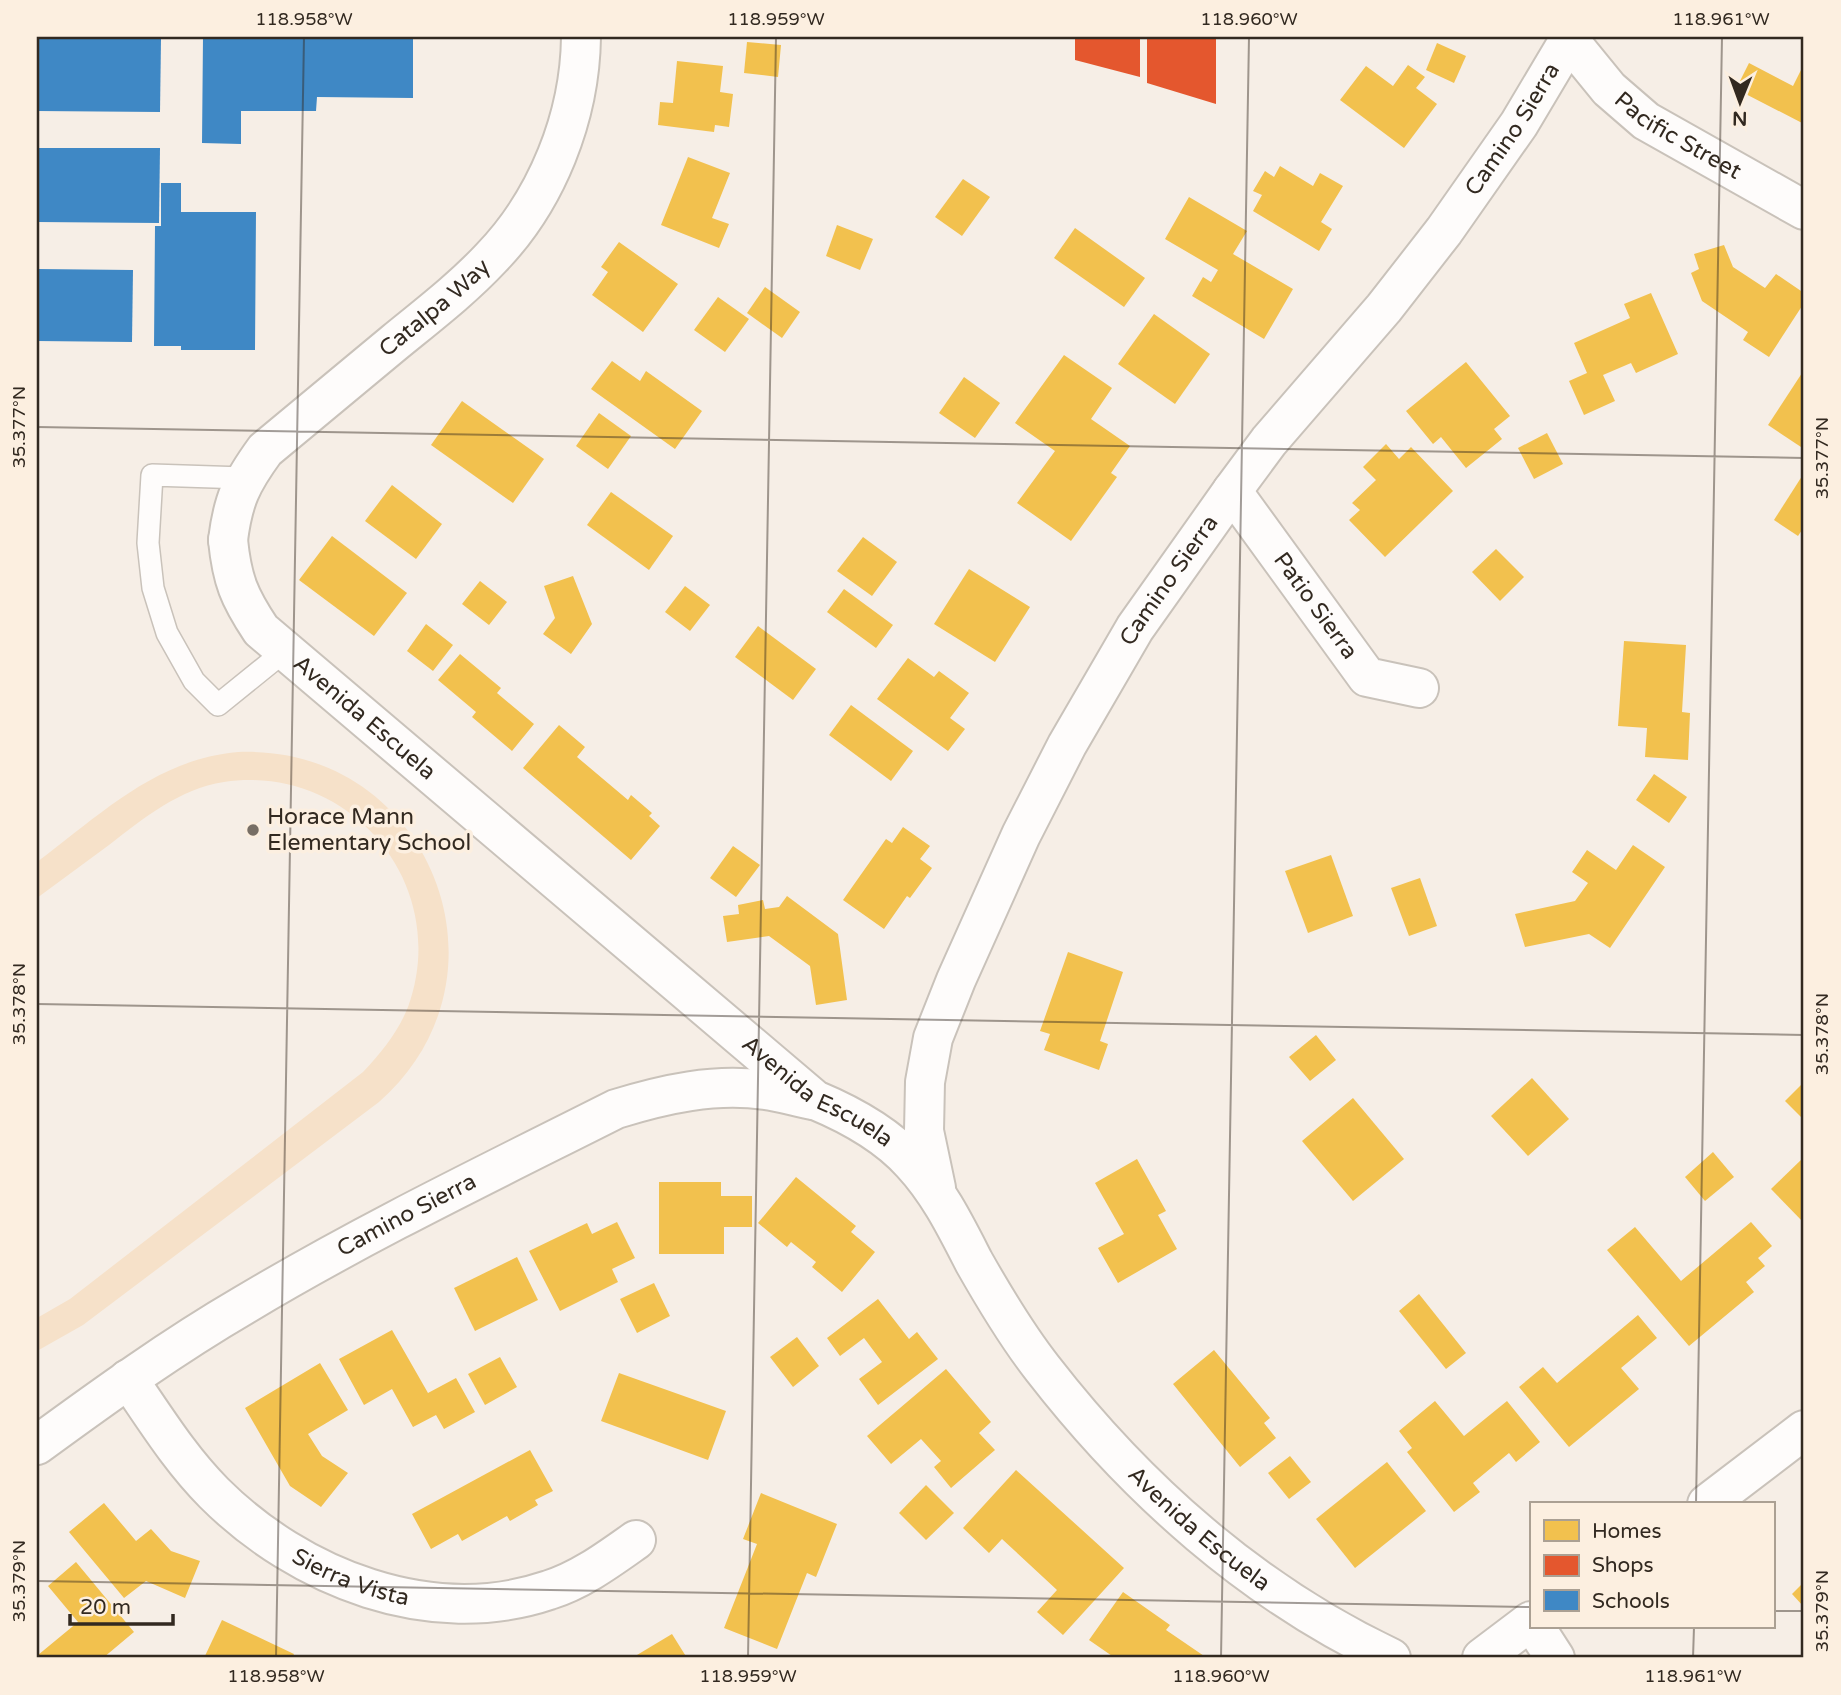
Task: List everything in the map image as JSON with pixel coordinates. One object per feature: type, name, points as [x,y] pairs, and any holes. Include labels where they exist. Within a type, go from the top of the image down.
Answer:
[{"type":"street","name":"Catalpa Way","points":[[228,540],[232,508],[244,478],[265,450],[458,290],[493,257],[526,215],[552,168],[571,112],[581,37]]},
{"type":"street","name":"Pacific Street","points":[[1569,39],[1609,89],[1646,121],[1804,210]]},
{"type":"street","name":"Camino Sierra","points":[[939,1197],[931,1174],[924,1130],[925,1082],[933,1038],[1021,835],[1067,745],[1135,628],[1232,491],[1269,441],[1384,308],[1444,231],[1519,124],[1569,39]]},
{"type":"street","name":"Patio Sierra","points":[[1232,491],[1367,677],[1419,688]]},
{"type":"street","name":"Avenida Escuela","points":[[228,540],[231,571],[242,601],[261,630],[815,1100],[845,1112],[882,1136],[912,1162],[939,1197],[994,1297],[1041,1367],[1094,1432],[1156,1496],[1230,1559],[1298,1607],[1391,1658]]},
{"type":"street","name":"Camino Sierra","points":[[37,1445],[128,1379],[243,1305],[354,1242],[617,1109],[661,1095],[713,1088],[765,1090],[815,1100]]},
{"type":"street","name":"Sierra Vista","points":[[128,1379],[178,1452],[214,1493],[255,1528],[300,1558],[355,1584],[408,1599],[456,1605],[501,1602],[550,1590],[595,1569],[636,1540]]},
{"type":"street","points":[[1710,1502],[1804,1430]]},
{"type":"street","points":[[1482,1658],[1530,1622]]},
{"type":"street","points":[[1536,1628],[1555,1658]]},
{"type":"lane","points":[[244,478],[152,475],[148,543],[153,588],[167,633],[194,681],[218,705],[286,650]]},
{"type":"shaded area","points":[[238,752],[305,760],[360,785],[404,826],[434,876],[448,933],[444,993],[422,1050],[379,1102],[83,1325],[37,1351],[37,1318],[70,1299],[363,1072],[389,1041],[408,1007],[418,962],[416,918],[403,878],[380,842],[350,813],[313,792],[270,781],[224,782],[192,791],[149,815],[37,898],[37,862],[107,808],[155,777],[208,757]]},
{"type":"building: Homes","points":[[747,42],[781,45],[778,77],[744,73]]},
{"type":"building: Homes","points":[[1437,43],[1466,56],[1454,83],[1426,70]]},
{"type":"building: Homes","points":[[677,61],[723,66],[720,92],[733,94],[729,127],[715,125],[714,132],[658,125],[660,102],[673,103]]},
{"type":"building: Homes","points":[[1749,63],[1793,86],[1804,64],[1804,124],[1736,89]]},
{"type":"building: Homes","points":[[1408,65],[1425,77],[1416,88],[1437,104],[1404,148],[1340,100],[1366,66],[1393,86]]},
{"type":"building: Homes","points":[[688,157],[730,173],[712,218],[729,224],[719,248],[661,225]]},
{"type":"building: Homes","points":[[1280,166],[1313,186],[1320,173],[1343,186],[1321,222],[1332,229],[1319,251],[1253,211],[1262,195],[1253,191],[1265,171],[1274,177]]},
{"type":"building: Homes","points":[[963,179],[990,197],[962,236],[935,217]]},
{"type":"building: Homes","points":[[1189,197],[1247,231],[1233,254],[1293,289],[1264,339],[1192,296],[1203,277],[1211,282],[1218,270],[1165,239]]},
{"type":"building: Homes","points":[[837,225],[873,239],[860,270],[826,256]]},
{"type":"building: Homes","points":[[1075,228],[1145,278],[1124,307],[1054,258]]},
{"type":"building: Homes","points":[[619,242],[678,284],[643,332],[592,295],[608,272],[601,267]]},
{"type":"building: Homes","points":[[1724,245],[1733,267],[1765,288],[1776,274],[1804,293],[1804,303],[1769,357],[1743,340],[1748,332],[1702,301],[1691,273],[1699,269],[1694,254]]},
{"type":"building: Homes","points":[[765,287],[800,312],[782,338],[747,313]]},
{"type":"building: Homes","points":[[1651,293],[1678,354],[1636,373],[1631,363],[1603,375],[1615,401],[1584,415],[1569,381],[1587,373],[1574,343],[1630,318],[1624,304]]},
{"type":"building: Homes","points":[[718,297],[749,319],[725,352],[694,330]]},
{"type":"building: Homes","points":[[1154,314],[1210,354],[1175,404],[1118,364]]},
{"type":"building: Homes","points":[[1064,355],[1112,388],[1091,419],[1130,446],[1111,473],[1117,477],[1071,541],[1017,503],[1055,451],[1015,423]]},
{"type":"building: Homes","points":[[612,361],[640,381],[646,371],[702,411],[675,449],[591,389]]},
{"type":"building: Homes","points":[[1466,362],[1510,416],[1494,429],[1502,439],[1466,468],[1441,437],[1433,444],[1406,411]]},
{"type":"building: Homes","points":[[1804,370],[1804,449],[1768,425]]},
{"type":"building: Homes","points":[[964,377],[1000,403],[975,438],[939,413]]},
{"type":"building: Homes","points":[[462,401],[544,459],[513,503],[431,445]]},
{"type":"building: Homes","points":[[599,413],[631,436],[608,469],[576,446]]},
{"type":"building: Homes","points":[[1547,433],[1563,464],[1534,479],[1518,448]]},
{"type":"building: Homes","points":[[1386,444],[1399,459],[1411,447],[1453,491],[1385,557],[1349,520],[1360,510],[1352,503],[1376,480],[1363,467]]},
{"type":"building: Homes","points":[[1804,473],[1804,527],[1798,536],[1774,520]]},
{"type":"building: Homes","points":[[392,485],[442,524],[416,559],[365,521]]},
{"type":"building: Homes","points":[[611,492],[673,536],[649,570],[587,525]]},
{"type":"building: Homes","points":[[332,536],[407,593],[374,636],[299,580]]},
{"type":"building: Homes","points":[[863,537],[897,562],[872,596],[837,571]]},
{"type":"building: Homes","points":[[1496,549],[1524,577],[1500,601],[1472,572]]},
{"type":"building: Homes","points":[[969,569],[1030,607],[995,662],[934,624]]},
{"type":"building: Homes","points":[[573,576],[592,624],[571,654],[543,634],[555,618],[544,586]]},
{"type":"building: Homes","points":[[480,581],[507,602],[489,625],[462,604]]},
{"type":"building: Homes","points":[[685,586],[710,605],[690,631],[665,612]]},
{"type":"building: Homes","points":[[844,589],[893,625],[876,648],[827,612]]},
{"type":"building: Homes","points":[[426,624],[453,645],[433,671],[407,651]]},
{"type":"building: Homes","points":[[758,626],[816,669],[793,700],[735,657]]},
{"type":"building: Homes","points":[[1624,641],[1686,645],[1682,712],[1690,713],[1688,760],[1645,757],[1647,728],[1618,726]]},
{"type":"building: Homes","points":[[460,654],[501,688],[497,693],[534,724],[512,751],[472,717],[476,712],[438,680]]},
{"type":"building: Homes","points":[[908,658],[934,677],[939,671],[969,693],[950,718],[965,729],[948,751],[877,699]]},
{"type":"building: Homes","points":[[851,705],[913,751],[891,781],[829,735]]},
{"type":"building: Homes","points":[[559,725],[585,747],[577,757],[628,800],[631,795],[652,813],[649,816],[660,826],[631,860],[523,768]]},
{"type":"building: Homes","points":[[1654,774],[1687,797],[1669,823],[1636,800]]},
{"type":"building: Homes","points":[[903,827],[930,846],[920,859],[932,868],[910,898],[907,896],[884,929],[843,900],[886,839],[892,843]]},
{"type":"building: Homes","points":[[1633,845],[1665,867],[1610,948],[1589,934],[1525,947],[1515,914],[1575,901],[1588,883],[1572,872],[1587,850],[1616,870]]},
{"type":"building: Homes","points":[[733,846],[760,865],[736,897],[710,878]]},
{"type":"building: Homes","points":[[1331,855],[1353,916],[1308,933],[1285,871]]},
{"type":"building: Homes","points":[[1420,878],[1437,926],[1409,936],[1391,888]]},
{"type":"building: Homes","points":[[787,896],[838,934],[847,1000],[816,1005],[810,966],[769,936],[727,942],[723,916],[739,914],[738,905],[763,900],[765,909],[779,907]]},
{"type":"building: Homes","points":[[1068,952],[1123,972],[1100,1041],[1108,1044],[1099,1070],[1044,1050],[1050,1034],[1040,1031]]},
{"type":"building: Homes","points":[[1316,1035],[1336,1060],[1310,1081],[1289,1057]]},
{"type":"building: Homes","points":[[1532,1078],[1569,1119],[1528,1156],[1491,1116]]},
{"type":"building: Homes","points":[[1804,1082],[1804,1120],[1785,1101]]},
{"type":"building: Homes","points":[[1353,1098],[1404,1159],[1353,1201],[1302,1141]]},
{"type":"building: Homes","points":[[1713,1152],[1734,1177],[1705,1201],[1685,1177]]},
{"type":"building: Homes","points":[[1804,1157],[1804,1223],[1771,1189]]},
{"type":"building: Homes","points":[[1137,1159],[1166,1211],[1158,1215],[1177,1249],[1118,1283],[1098,1248],[1124,1234],[1095,1183]]},
{"type":"building: Homes","points":[[796,1177],[856,1226],[851,1232],[875,1252],[842,1292],[812,1267],[816,1262],[791,1242],[787,1247],[758,1223]]},
{"type":"building: Homes","points":[[659,1182],[721,1182],[721,1196],[752,1196],[752,1227],[724,1227],[724,1254],[659,1254]]},
{"type":"building: Homes","points":[[617,1222],[635,1258],[612,1269],[618,1282],[560,1311],[529,1251],[587,1223],[592,1234]]},
{"type":"building: Homes","points":[[1751,1222],[1772,1246],[1758,1258],[1765,1266],[1746,1282],[1754,1292],[1689,1346],[1607,1250],[1635,1227],[1681,1281]]},
{"type":"building: Homes","points":[[517,1257],[538,1300],[475,1331],[454,1288]]},
{"type":"building: Homes","points":[[654,1283],[670,1316],[637,1333],[620,1299]]},
{"type":"building: Homes","points":[[1419,1294],[1466,1353],[1446,1369],[1399,1311]]},
{"type":"building: Homes","points":[[878,1299],[909,1339],[917,1332],[938,1359],[878,1405],[859,1379],[882,1362],[864,1338],[840,1356],[827,1338]]},
{"type":"building: Homes","points":[[1638,1315],[1657,1338],[1621,1368],[1639,1389],[1569,1447],[1519,1387],[1543,1367],[1557,1383]]},
{"type":"building: Homes","points":[[392,1330],[428,1393],[456,1378],[475,1412],[444,1429],[436,1415],[413,1427],[392,1389],[364,1405],[339,1359]]},
{"type":"building: Homes","points":[[797,1337],[819,1366],[793,1387],[770,1357]]},
{"type":"building: Homes","points":[[1214,1350],[1270,1418],[1264,1423],[1276,1438],[1240,1467],[1173,1384]]},
{"type":"building: Homes","points":[[500,1357],[517,1387],[485,1405],[468,1374]]},
{"type":"building: Homes","points":[[320,1363],[348,1410],[308,1434],[322,1456],[348,1473],[321,1507],[290,1486],[245,1408]]},
{"type":"building: Homes","points":[[946,1369],[991,1422],[979,1433],[995,1450],[951,1488],[934,1467],[941,1461],[921,1439],[891,1464],[867,1436]]},
{"type":"building: Homes","points":[[619,1373],[726,1411],[708,1460],[601,1421]]},
{"type":"building: Homes","points":[[1435,1401],[1464,1436],[1507,1401],[1540,1442],[1516,1462],[1509,1453],[1473,1483],[1480,1492],[1454,1512],[1407,1452],[1412,1448],[1399,1431]]},
{"type":"building: Homes","points":[[530,1450],[553,1491],[535,1500],[538,1505],[510,1521],[507,1516],[462,1541],[458,1534],[431,1549],[412,1514]]},
{"type":"building: Homes","points":[[1290,1456],[1311,1482],[1289,1499],[1268,1473]]},
{"type":"building: Homes","points":[[1387,1462],[1426,1511],[1355,1568],[1316,1519]]},
{"type":"building: Homes","points":[[1016,1470],[1124,1568],[1063,1635],[1037,1612],[1057,1590],[1002,1539],[989,1553],[963,1528]]},
{"type":"building: Homes","points":[[926,1485],[954,1513],[926,1540],[899,1513]]},
{"type":"building: Homes","points":[[761,1493],[837,1524],[816,1577],[807,1573],[777,1649],[724,1628],[757,1544],[743,1539]]},
{"type":"building: Homes","points":[[104,1503],[136,1541],[151,1529],[171,1551],[200,1561],[185,1598],[146,1581],[124,1598],[69,1532]]},
{"type":"building: Homes","points":[[76,1562],[134,1632],[103,1658],[42,1658],[38,1655],[78,1622],[48,1586]]},
{"type":"building: Homes","points":[[1804,1582],[1804,1607],[1792,1594]]},
{"type":"building: Homes","points":[[1123,1592],[1170,1625],[1166,1630],[1207,1658],[1131,1658],[1126,1655],[1124,1658],[1115,1658],[1089,1640]]},
{"type":"building: Homes","points":[[222,1620],[294,1654],[292,1658],[204,1658]]},
{"type":"building: Homes","points":[[672,1634],[687,1658],[632,1658]]},
{"type":"building: Shops","points":[[1075,37],[1140,37],[1140,77],[1075,60]]},
{"type":"building: Shops","points":[[1147,37],[1216,37],[1216,104],[1147,83]]},
{"type":"building: Schools","points":[[203,37],[413,37],[413,98],[317,97],[316,111],[241,111],[241,144],[202,143]]},
{"type":"building: Schools","points":[[37,38],[161,39],[160,112],[37,111]]},
{"type":"building: Schools","points":[[37,148],[160,148],[159,223],[37,222]]},
{"type":"building: Schools","points":[[161,183],[181,183],[181,212],[256,212],[255,350],[181,350],[181,346],[154,346],[155,226],[161,226]]},
{"type":"building: Schools","points":[[37,269],[133,270],[132,342],[37,341]]},
{"type":"place","name":"Horace Mann Elementary School","points":[[253,830]]}]
